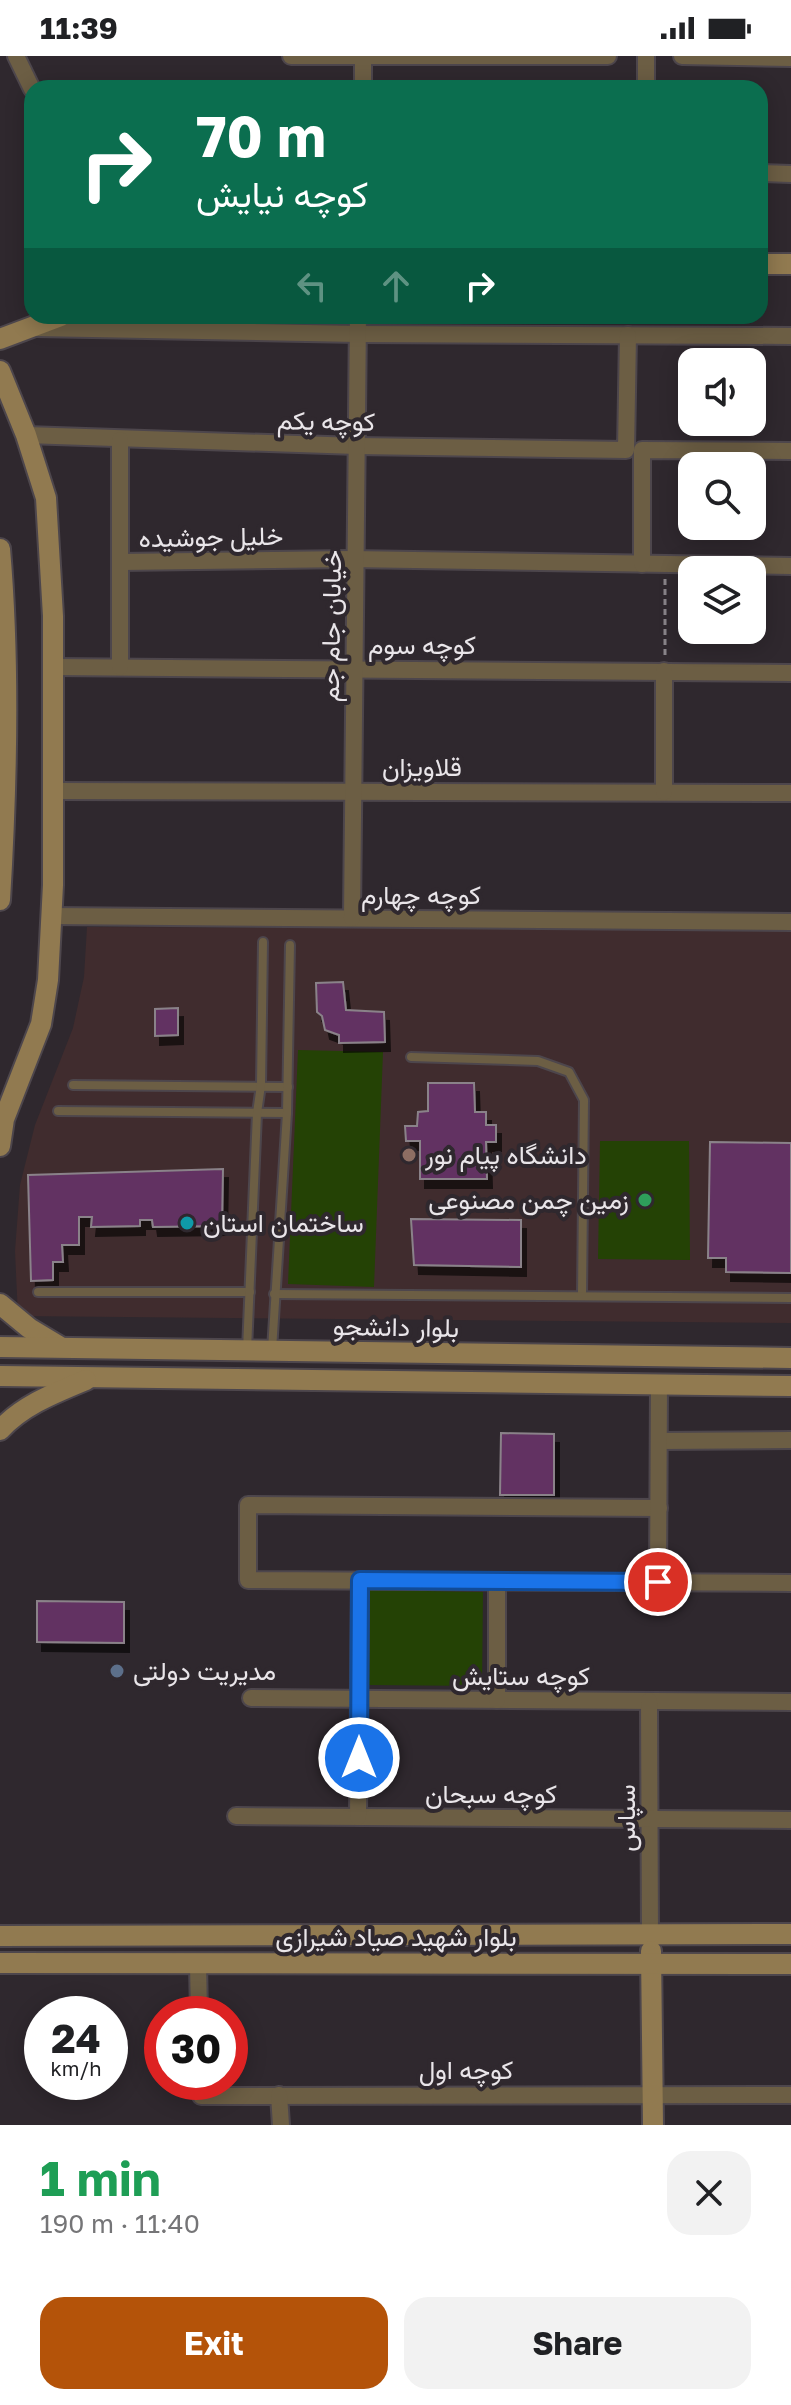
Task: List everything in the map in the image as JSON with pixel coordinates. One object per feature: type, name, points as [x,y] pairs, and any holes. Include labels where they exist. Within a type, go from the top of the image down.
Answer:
[{"type":"main road","points":[[768,264],[791,264]]},
{"type":"main road","points":[[0,339],[41,324]]},
{"type":"main road","points":[[0,371],[26,435],[46,498],[53,667],[48,980],[41,1024],[4,1119],[0,1146]]},
{"type":"main road","points":[[0,551],[3,791],[0,900]]},
{"type":"main road","points":[[0,1304],[42,1337],[67,1348]]},
{"type":"main road","name":"بلوار دانشجو","points":[[0,1347],[791,1358]]},
{"type":"main road","name":"بلوار دانشجو","points":[[0,1376],[791,1386]]},
{"type":"main road","points":[[0,1430],[11,1418],[42,1399],[91,1377]]},
{"type":"main road","name":"بلوار شهید صیاد شیرازی","points":[[0,1936],[791,1934]]},
{"type":"main road","points":[[650,1935],[653,2125]]},
{"type":"main road","name":"بلوار شهید صیاد شیرازی","points":[[0,1963],[791,1964]]},
{"type":"street","points":[[16,56],[28,80]]},
{"type":"street","points":[[291,56],[608,56]]},
{"type":"street","points":[[363,56],[363,80]]},
{"type":"street","points":[[646,56],[646,80]]},
{"type":"street","points":[[682,56],[791,58]]},
{"type":"street","points":[[768,173],[791,174]]},
{"type":"street","name":"خیابان جام جم","points":[[352,918],[353,559],[358,324]]},
{"type":"street","points":[[31,328],[358,334],[791,336]]},
{"type":"street","points":[[628,335],[642,564]]},
{"type":"street","name":"کوچه یکم","points":[[26,435],[357,446],[791,451]]},
{"type":"street","points":[[120,440],[120,667]]},
{"type":"street","name":"خلیل جوشیده","points":[[120,562],[353,559],[791,566]]},
{"type":"street","name":"کوچه سوم","points":[[53,667],[791,673]]},
{"type":"street","points":[[664,671],[664,792]]},
{"type":"street","name":"قلاویزان","points":[[53,791],[791,793]]},
{"type":"street","name":"کوچه چهارم","points":[[51,916],[791,922]]},
{"type":"street","points":[[658,1582],[659,1384]]},
{"type":"street","points":[[659,1441],[791,1440]]},
{"type":"street","points":[[659,1508],[248,1505],[248,1580],[791,1583]]},
{"type":"street","points":[[358,1817],[360,1580]]},
{"type":"street","points":[[497,1581],[497,1700]]},
{"type":"street","name":"کوچه ستایش","points":[[251,1698],[791,1702]]},
{"type":"street","name":"سپاس","points":[[649,1701],[650,1935]]},
{"type":"street","name":"کوچه سبحان","points":[[236,1816],[791,1820]]},
{"type":"street","points":[[198,1963],[199,1996]]},
{"type":"street","name":"کوچه اول","points":[[248,2095],[791,2095]]},
{"type":"street","points":[[279,2095],[281,2125]]},
{"type":"lane","points":[[247,1351],[257,1113],[261,1085],[263,942]]},
{"type":"lane","points":[[272,1351],[287,1113],[290,945]]},
{"type":"lane","points":[[411,1057],[538,1061],[569,1072],[584,1100],[582,1296]]},
{"type":"lane","points":[[73,1085],[288,1087]]},
{"type":"lane","points":[[58,1111],[287,1113]]},
{"type":"lane","points":[[38,1292],[250,1292]]},
{"type":"lane","points":[[274,1294],[791,1298]]},
{"type":"path","points":[[664,671],[666,564]]},
{"type":"shaded area","name":"دانشگاه پیام نور","points":[[87,927],[791,929],[791,1323],[18,1316],[15,1251],[20,1185],[35,1125],[73,1028],[84,977]]},
{"type":"green space","points":[[298,1050],[383,1052],[374,1287],[288,1284]]},
{"type":"green space","name":"زمین چمن مصنوعی","points":[[600,1141],[689,1141],[690,1260],[598,1259]]},
{"type":"green space","points":[[370,1590],[483,1592],[482,1686],[369,1685]]},
{"type":"building","points":[[343,982],[346,1010],[384,1012],[385,1042],[339,1043],[339,1035],[325,1030],[322,1016],[317,1012],[316,983]]},
{"type":"building","points":[[178,1008],[178,1035],[155,1036],[155,1009]]},
{"type":"building","points":[[428,1083],[474,1083],[475,1112],[486,1112],[486,1125],[496,1125],[496,1142],[486,1142],[487,1179],[420,1179],[420,1141],[406,1141],[405,1126],[417,1126],[418,1112],[428,1111]]},
{"type":"building","points":[[710,1142],[791,1143],[791,1273],[726,1272],[726,1258],[708,1258]]},
{"type":"building","name":"ساختمان استان","points":[[223,1169],[222,1226],[153,1227],[152,1220],[140,1220],[140,1226],[91,1227],[92,1217],[79,1217],[79,1245],[62,1245],[63,1262],[53,1262],[53,1280],[31,1281],[28,1175]]},
{"type":"building","points":[[411,1219],[521,1220],[521,1267],[414,1265]]},
{"type":"building","points":[[501,1433],[554,1434],[554,1495],[500,1495]]},
{"type":"building","points":[[37,1601],[124,1602],[124,1643],[37,1642]]},
{"type":"place","name":"دانشگاه پیام نور","points":[[409,1155]]},
{"type":"place","name":"زمین چمن مصنوعی","points":[[645,1200]]},
{"type":"place","name":"ساختمان استان","points":[[187,1223]]},
{"type":"place","name":"مدیریت دولتی","points":[[117,1671]]},
{"type":"route","points":[[359,1758],[360,1580],[658,1582]]}]
